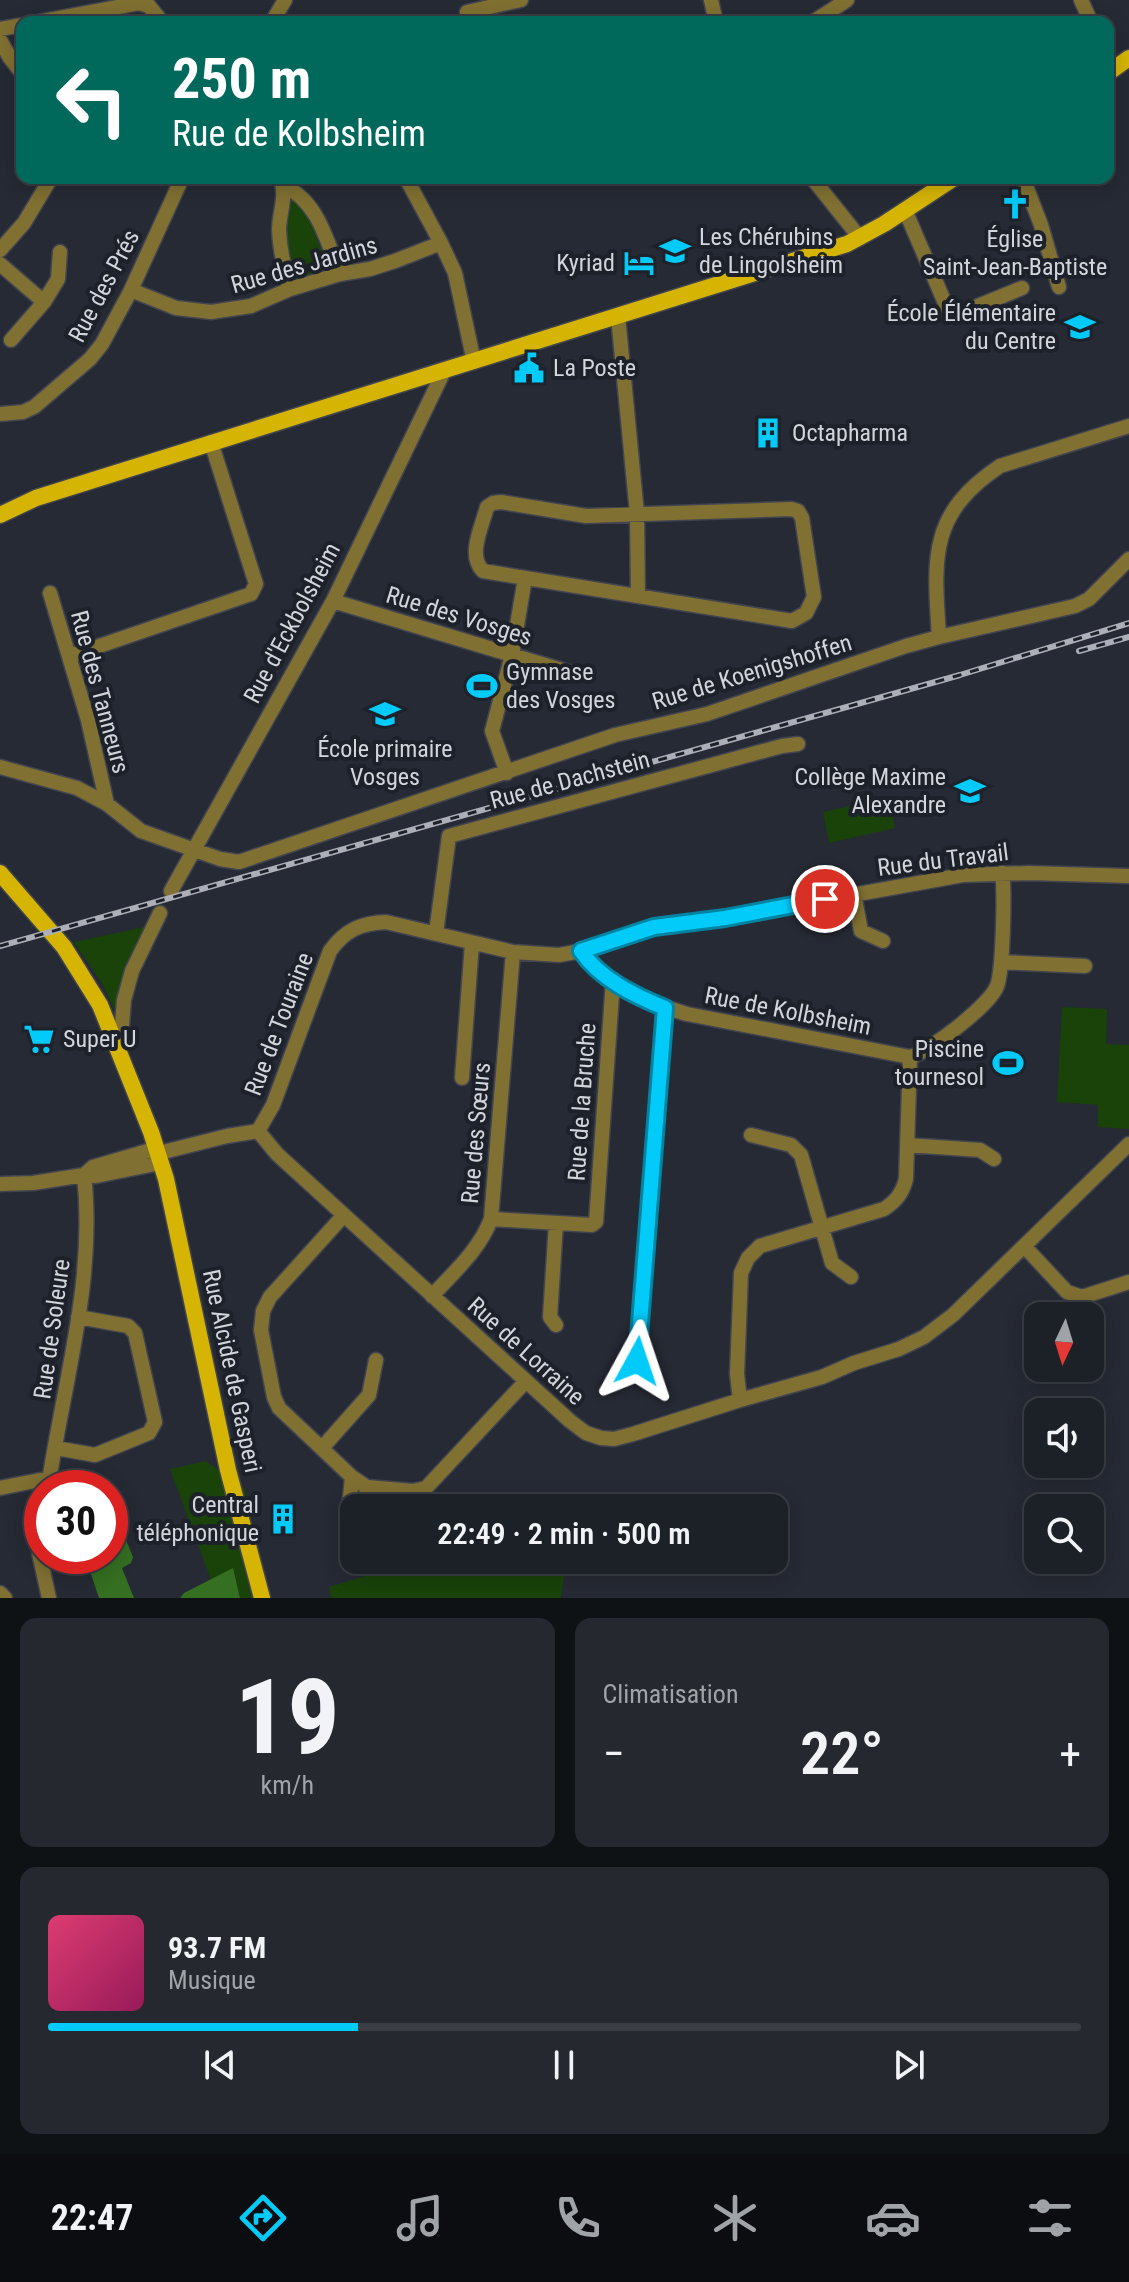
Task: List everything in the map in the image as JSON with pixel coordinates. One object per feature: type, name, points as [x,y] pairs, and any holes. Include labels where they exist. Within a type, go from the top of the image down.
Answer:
[{"type":"main road","points":[[0,515],[36,498],[860,238],[945,184]]},
{"type":"main road","points":[[0,873],[76,964],[100,1005],[159,1153]]},
{"type":"main road","name":"Rue Alcide de Gasperi","points":[[159,1153],[228,1470],[262,1598]]},
{"type":"street","points":[[467,11],[521,0]]},
{"type":"street","points":[[822,16],[847,0]]},
{"type":"street","points":[[70,16],[153,3]]},
{"type":"street","points":[[0,40],[16,64]]},
{"type":"street","points":[[0,250],[24,223],[47,184]]},
{"type":"street","name":"Rue des Prés","points":[[0,414],[23,412],[34,407],[90,359],[102,344],[131,290],[179,184]]},
{"type":"street","points":[[283,184],[279,226],[282,262],[290,289]]},
{"type":"street","points":[[286,184],[300,193],[313,209],[340,274]]},
{"type":"street","points":[[409,184],[455,273],[474,362]]},
{"type":"street","points":[[817,184],[860,238]]},
{"type":"street","points":[[1025,184],[1059,287]]},
{"type":"street","points":[[905,210],[951,317],[1022,288]]},
{"type":"street","name":"Rue des Jardins","points":[[131,290],[176,308],[211,312],[251,306],[290,289],[340,274],[370,269],[441,243]]},
{"type":"street","points":[[11,340],[44,302],[58,279],[60,252]]},
{"type":"street","points":[[0,264],[44,302]]},
{"type":"street","points":[[618,316],[637,514],[638,596]]},
{"type":"street","name":"Rue d'Eckbolsheim","points":[[171,891],[333,601],[444,371]]},
{"type":"street","points":[[939,637],[935,583],[937,552],[948,518],[965,495],[1000,466],[1129,426]]},
{"type":"street","points":[[70,656],[251,594],[256,584],[211,442]]},
{"type":"street","points":[[493,503],[586,516],[791,509],[798,511],[802,518],[814,597],[806,613],[792,621],[525,578],[483,571],[477,565],[475,556],[487,507],[493,503]]},
{"type":"street","name":"Rue de Koenigshoffen","points":[[0,767],[70,785],[92,794],[141,831],[194,851],[231,861],[251,859],[615,735],[707,714],[939,637],[1080,605],[1129,559]]},
{"type":"street","points":[[507,773],[492,731],[512,655],[525,578]]},
{"type":"street","name":"Rue des Tanneurs","points":[[50,593],[88,720],[107,804]]},
{"type":"street","name":"Rue des Vosges","points":[[333,601],[572,673]]},
{"type":"street","name":"Rue de Dachstein","points":[[436,933],[449,836],[798,744]]},
{"type":"street","points":[[740,1400],[737,1374],[741,1273],[748,1258],[760,1246],[884,1209],[896,1201],[906,1179],[910,1057],[930,1048],[984,1004],[997,988],[1001,962],[1002,873]]},
{"type":"street","name":"Rue du Travail","points":[[436,933],[513,952],[559,955],[654,927],[725,918],[963,875],[1129,876]]},
{"type":"street","points":[[854,894],[861,931],[883,941]]},
{"type":"street","points":[[120,1050],[124,1000],[132,971],[160,913]]},
{"type":"street","name":"Rue de Touraine","points":[[258,1131],[273,1105],[330,951],[339,938],[359,925],[375,922],[436,933]]},
{"type":"street","points":[[462,1078],[472,943]]},
{"type":"street","name":"Rue de Kolbsheim","points":[[581,951],[633,994],[665,1008],[910,1057]]},
{"type":"street","name":"Rue des Sœurs","points":[[432,1296],[478,1245],[491,1219],[513,952]]},
{"type":"street","points":[[1001,962],[1085,966]]},
{"type":"street","name":"Rue de la Bruche","points":[[556,1223],[592,1225],[596,1222],[613,980]]},
{"type":"street","points":[[637,1361],[665,1008]]},
{"type":"street","points":[[0,1184],[33,1183],[84,1175],[93,1167],[141,1152],[151,1150],[159,1153],[258,1131]]},
{"type":"street","name":"Rue de Lorraine","points":[[258,1131],[277,1154],[586,1433],[614,1439],[822,1377],[924,1337],[953,1315],[1129,1144]]},
{"type":"street","points":[[751,1135],[791,1145],[801,1155],[832,1263],[851,1277]]},
{"type":"street","points":[[907,1145],[980,1150],[994,1159]]},
{"type":"street","name":"Rue de Soleure","points":[[52,1470],[78,1317],[87,1223],[84,1175]]},
{"type":"street","points":[[344,1215],[270,1297],[263,1311],[261,1330],[275,1403],[287,1418],[367,1487],[411,1491],[426,1488],[526,1381]]},
{"type":"street","points":[[491,1219],[556,1223],[550,1317],[556,1325]]},
{"type":"street","points":[[1024,1246],[1067,1292],[1082,1297],[1129,1282]]},
{"type":"street","points":[[56,1448],[95,1455],[149,1433],[155,1422],[135,1333],[128,1326],[78,1317]]},
{"type":"street","points":[[322,1448],[369,1395],[376,1360]]},
{"type":"street","points":[[350,1494],[352,1477]]},
{"type":"street","points":[[0,1488],[24,1483]]},
{"type":"street","points":[[366,1494],[367,1487]]},
{"type":"street","points":[[44,1574],[49,1598]]},
{"type":"street","points":[[0,1593],[5,1598]]},
{"type":"green space","points":[[294,197],[305,210],[328,266],[324,273],[300,280],[292,277],[285,233],[289,198]]},
{"type":"green space","points":[[889,798],[895,828],[829,843],[823,812]]},
{"type":"green space","points":[[145,927],[124,974],[116,1014],[103,985],[74,942]]},
{"type":"green space","points":[[1062,1007],[1107,1009],[1106,1044],[1129,1045],[1129,1129],[1098,1127],[1098,1105],[1057,1102]]},
{"type":"green space","points":[[206,1461],[245,1489],[269,1598],[240,1598],[233,1569],[211,1580],[170,1469]]},
{"type":"green space","points":[[128,1545],[133,1557],[128,1565]]},
{"type":"green space","points":[[233,1568],[240,1598],[180,1598],[184,1593]]},
{"type":"green space","points":[[91,1574],[124,1574],[134,1598],[99,1598]]},
{"type":"green space","points":[[371,1574],[564,1574],[561,1598],[331,1598],[329,1587]]},
{"type":"railway","points":[[0,946],[960,675],[1129,623]]},
{"type":"railway","points":[[1079,651],[1129,637]]},
{"type":"place","name":"Église Saint-Jean-Baptiste","points":[[1015,204]]},
{"type":"place","name":"Les Chérubins de Lingolsheim","points":[[675,251]]},
{"type":"place","name":"Kyriad","points":[[639,263]]},
{"type":"place","name":"École Élémentaire du Centre","points":[[1080,327]]},
{"type":"place","name":"La Poste","points":[[529,368]]},
{"type":"place","name":"Octapharma","points":[[768,433]]},
{"type":"place","name":"Gymnase des Vosges","points":[[482,686]]},
{"type":"place","name":"École primaire Vosges","points":[[385,714]]},
{"type":"place","name":"Collège Maxime Alexandre","points":[[970,791]]},
{"type":"place","name":"Super U","points":[[39,1039]]},
{"type":"place","name":"Piscine tournesol","points":[[1008,1063]]},
{"type":"place","name":"Central téléphonique","points":[[283,1519]]},
{"type":"route","points":[[637,1361],[665,1008],[633,994],[581,951],[654,927],[725,918],[825,899]]}]
